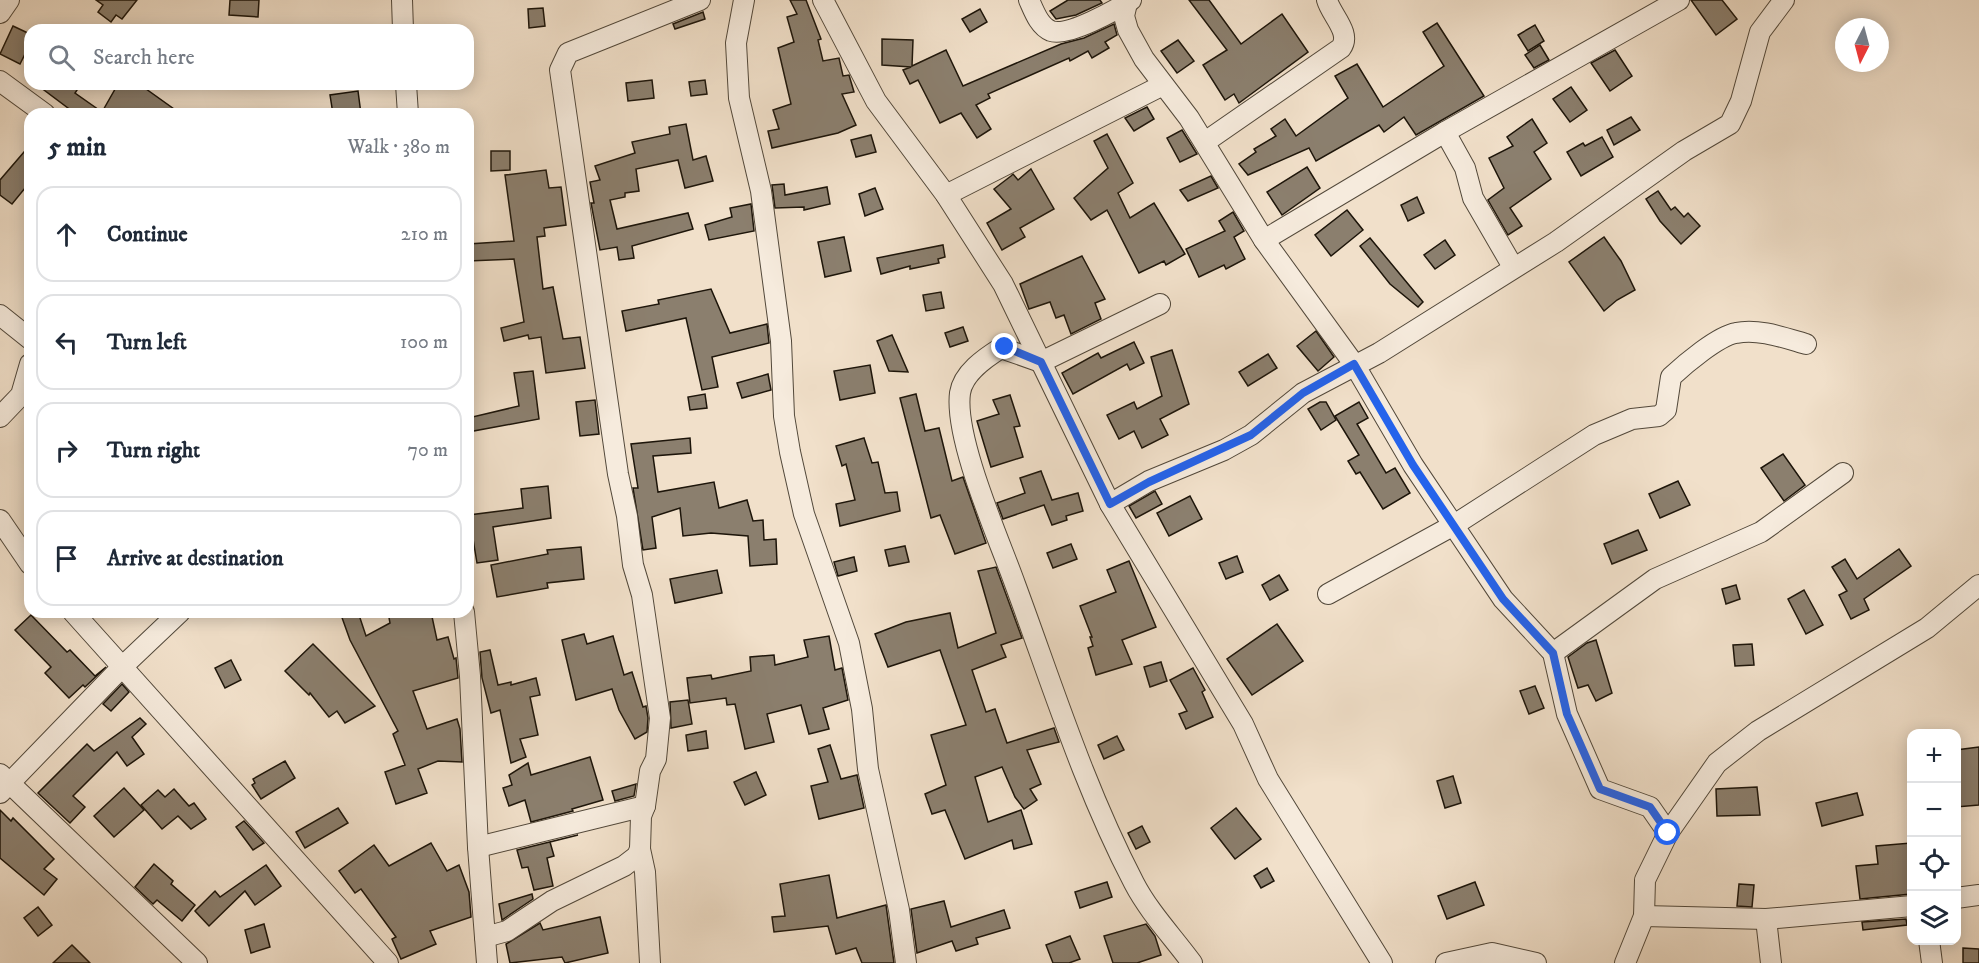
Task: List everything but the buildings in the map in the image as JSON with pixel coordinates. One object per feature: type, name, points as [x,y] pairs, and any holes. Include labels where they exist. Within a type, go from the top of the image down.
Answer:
[{"type":"street","points":[[0,13],[9,0]]},
{"type":"street","points":[[402,0],[403,24]]},
{"type":"street","points":[[650,963],[645,872],[640,849],[641,816],[645,806],[650,771],[656,759],[660,718],[642,595],[633,565],[627,516],[618,474],[560,70],[568,53],[700,0]]},
{"type":"street","points":[[744,0],[736,43],[739,98],[761,191],[781,341],[784,416],[790,452],[804,514],[849,643],[862,709],[868,769],[899,910],[906,963]]},
{"type":"street","points":[[823,0],[876,101],[946,195],[1003,284],[1110,504],[1243,724],[1268,779],[1382,963]]},
{"type":"street","points":[[1029,0],[1037,18],[1046,27],[1058,32],[1093,21],[1129,1]]},
{"type":"street","points":[[1206,142],[1341,48],[1345,39],[1344,33],[1327,0]]},
{"type":"street","points":[[1264,240],[1445,132],[1679,0]]},
{"type":"street","points":[[1110,504],[1149,482],[1251,435],[1303,393],[1378,353],[1592,219],[1684,151],[1730,124],[1741,101],[1760,32],[1784,0]]},
{"type":"street","points":[[1129,1],[1124,16],[1128,30],[1144,59],[1206,142],[1264,240],[1354,364],[1413,465],[1503,599],[1553,653],[1567,714],[1600,789],[1650,807],[1668,833]]},
{"type":"street","points":[[0,81],[37,108]]},
{"type":"street","points":[[946,195],[1162,85]]},
{"type":"street","points":[[406,90],[408,108]]},
{"type":"street","points":[[1445,132],[1465,168],[1473,198],[1513,267]]},
{"type":"street","points":[[1160,304],[1041,362],[1001,348],[971,372],[963,382],[960,394],[968,449],[1063,718],[1103,818],[1135,885],[1192,963]]},
{"type":"street","points":[[0,315],[24,334]]},
{"type":"street","points":[[1328,594],[1455,525],[1594,435],[1632,419],[1659,416],[1666,410],[1671,377],[1723,338],[1736,333],[1749,332],[1806,344]]},
{"type":"street","points":[[0,417],[21,395],[24,385]]},
{"type":"street","points":[[1553,653],[1655,579],[1761,532],[1843,473]]},
{"type":"street","points":[[0,520],[24,555]]},
{"type":"street","points":[[1625,963],[1644,916],[1646,880],[1668,833],[1700,784],[1734,748],[1903,644],[1979,585]]},
{"type":"street","points":[[78,618],[388,963]]},
{"type":"street","points":[[174,618],[3,784],[197,963]]},
{"type":"street","points":[[465,618],[471,676],[478,848],[485,908],[487,963]]},
{"type":"street","points":[[478,848],[645,806]]},
{"type":"street","points":[[485,937],[507,931],[558,897],[624,866],[637,856],[640,849]]},
{"type":"street","points":[[1961,897],[1979,895]]},
{"type":"street","points":[[1644,916],[1766,919],[1907,906]]},
{"type":"street","points":[[1766,919],[1771,963]]},
{"type":"street","points":[[1930,945],[1932,963]]},
{"type":"street","points":[[1446,963],[1492,953],[1536,963]]},
{"type":"route","points":[[1005,347],[1041,362],[1110,504],[1149,482],[1224,450],[1251,435],[1303,393],[1354,364],[1413,465],[1503,599],[1553,653],[1567,714],[1600,789],[1650,807],[1668,833]]}]
